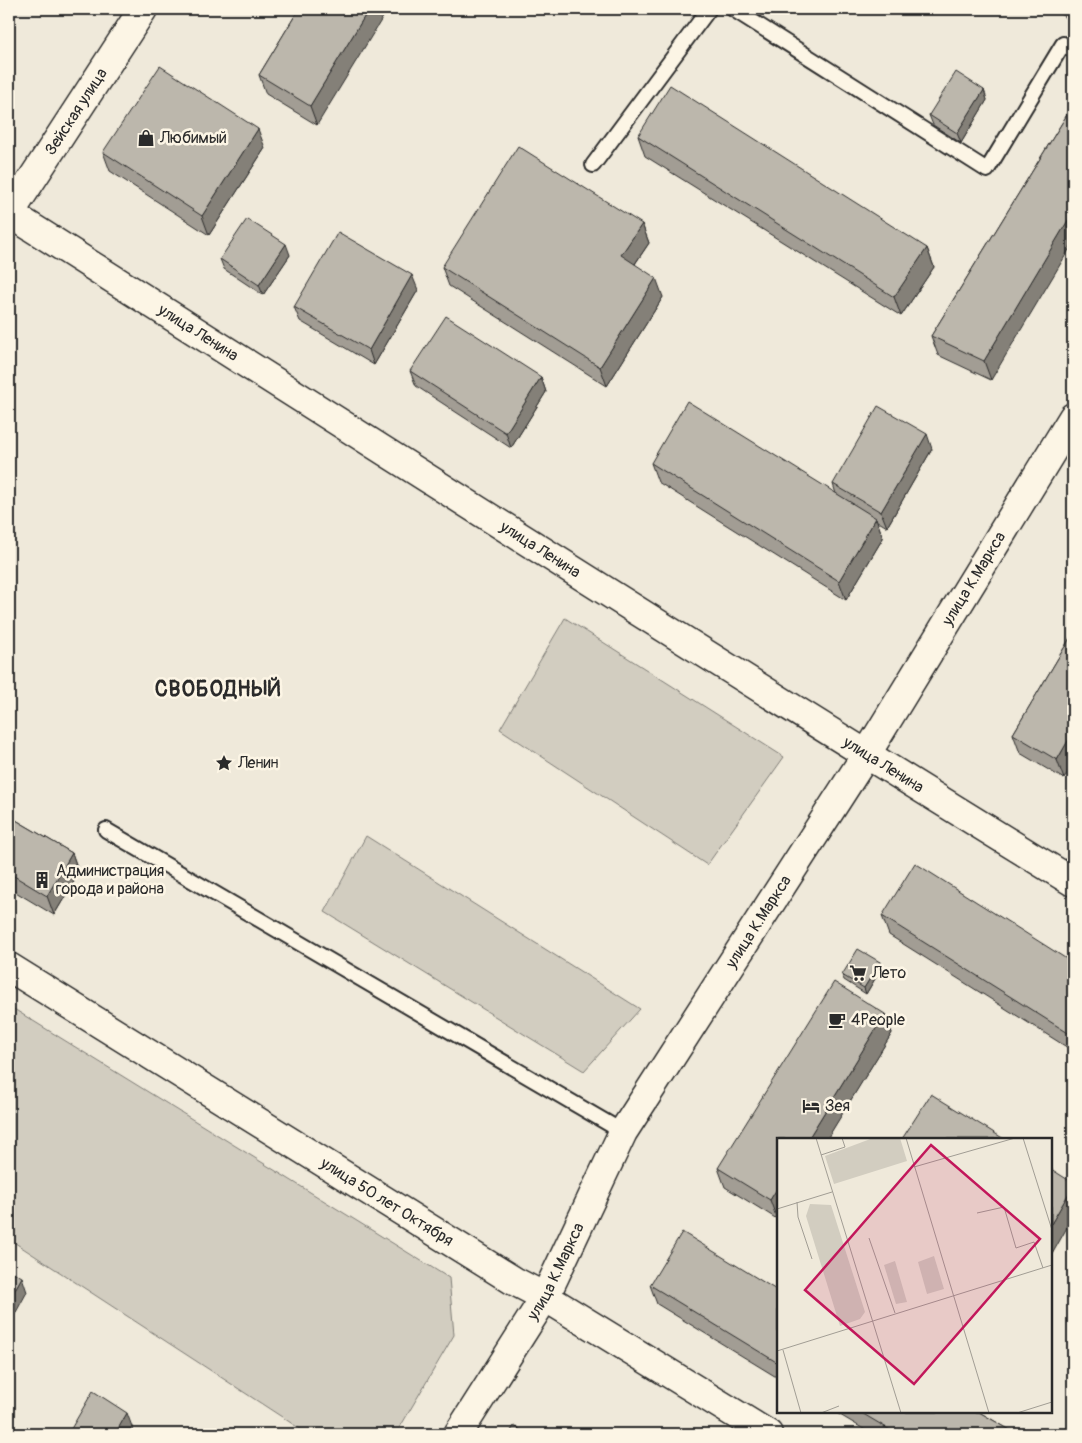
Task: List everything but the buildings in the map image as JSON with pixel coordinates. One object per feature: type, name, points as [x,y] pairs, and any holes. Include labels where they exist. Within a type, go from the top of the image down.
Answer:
[{"type":"street","name":"Зейская улица","points":[[9,213],[143,9]]},
{"type":"street","name":"улица Ленина","points":[[9,213],[866,755],[1073,882]]},
{"type":"street","name":"улица К.Маркса","points":[[458,1434],[545,1298],[623,1132],[866,755],[1073,417]]},
{"type":"street","name":"улица 50 лет Октября","points":[[9,967],[514,1281],[768,1434]]},
{"type":"lane","points":[[593,165],[709,9]]},
{"type":"lane","points":[[734,9],[987,170],[1063,44],[1073,50]]},
{"type":"lane","points":[[106,830],[623,1132]]},
{"type":"shaded area","points":[[565,618],[784,757],[707,865],[500,729]]},
{"type":"shaded area","points":[[366,836],[640,1009],[584,1071],[325,912]]},
{"type":"shaded area","points":[[9,1006],[449,1278],[454,1335],[396,1434],[308,1434],[9,1239]]},
{"type":"place","name":"Любимый","points":[[146,138]]},
{"type":"place","name":"Ленин","points":[[224,763]]},
{"type":"place","name":"Администрация города и района","points":[[42,880]]},
{"type":"place","name":"Лето","points":[[858,973]]},
{"type":"place","name":"4People","points":[[837,1020]]},
{"type":"place","name":"Зея","points":[[811,1106]]},
{"type":"district","name":"СВОБОДНЫЙ","points":[[218,689]]}]
